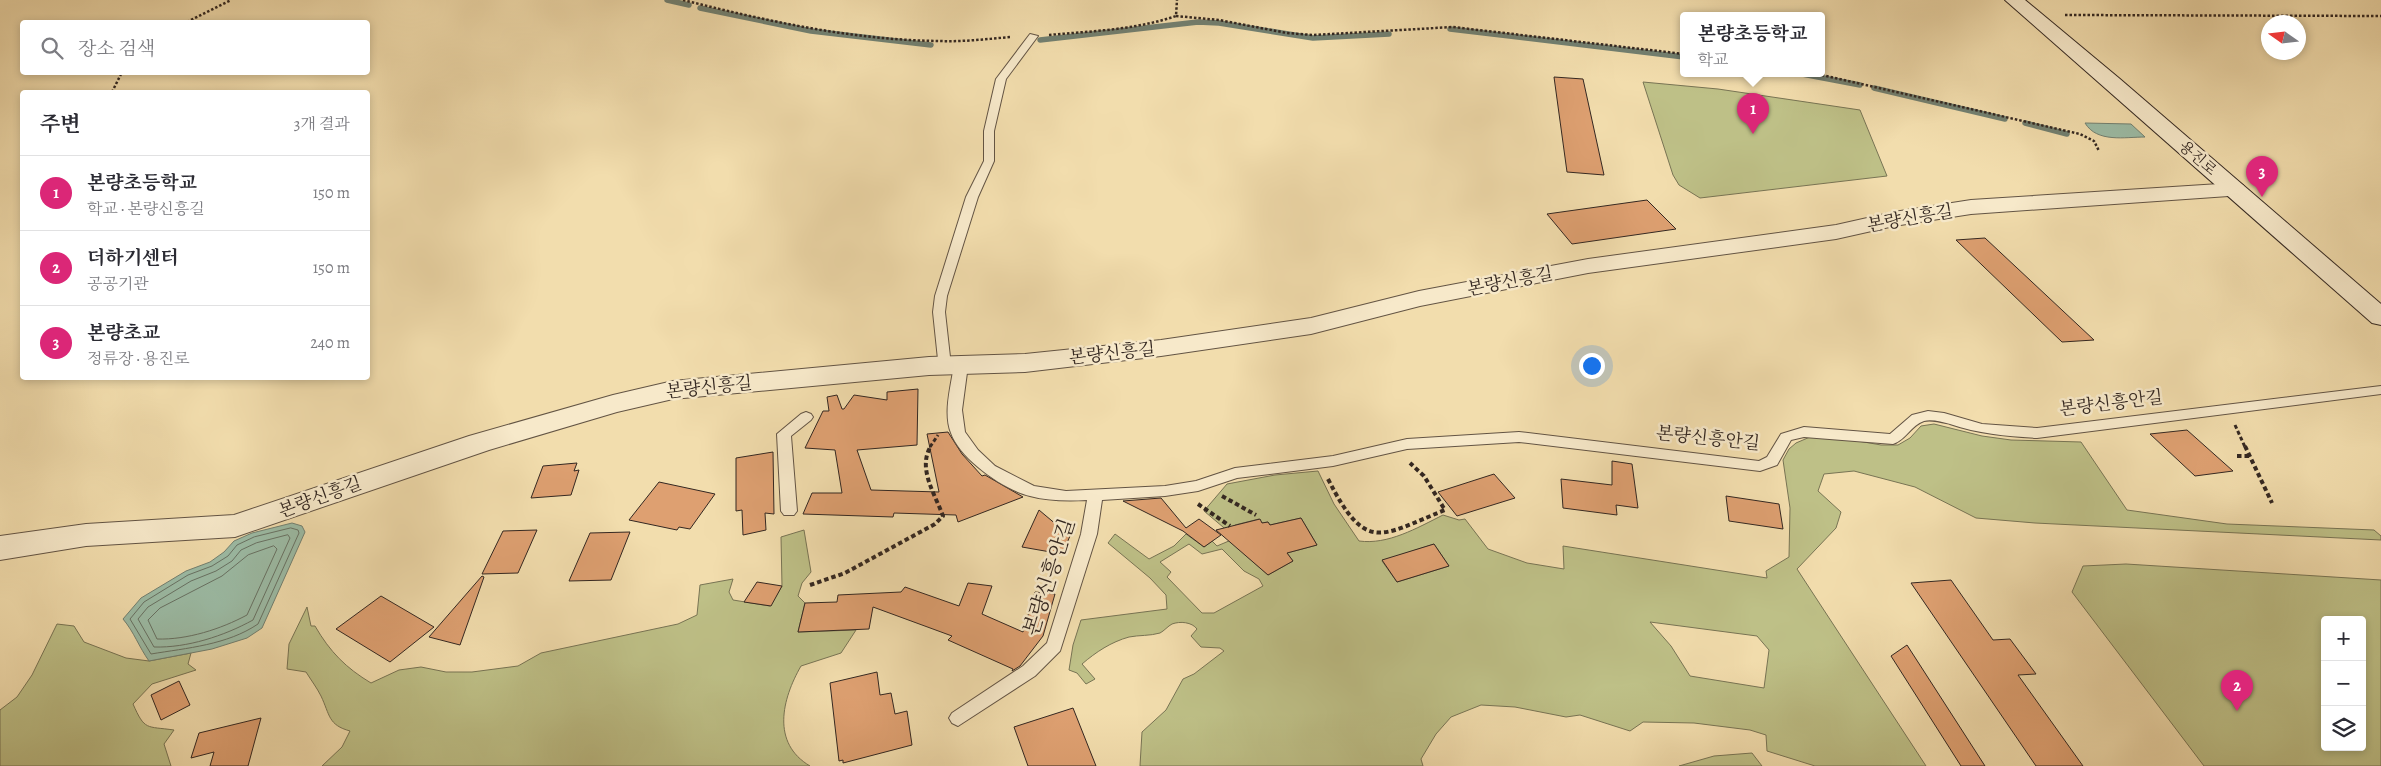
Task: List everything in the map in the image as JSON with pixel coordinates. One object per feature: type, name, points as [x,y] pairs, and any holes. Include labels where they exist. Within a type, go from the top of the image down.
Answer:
[{"type":"street","name":"용진로","points":[[2014,0],[2113,83],[2381,317]]},
{"type":"street","name":"본량신흥길","points":[[0,548],[86,535],[235,526],[479,443],[655,394],[692,388],[952,366],[1035,362],[1266,334],[1327,322],[1419,299],[1588,266],[1836,232],[1894,219],[1971,207],[2024,202],[2235,190]]},
{"type":"lane","name":"본량신흥안길","points":[[1034,36],[1001,80],[989,131],[989,161],[972,197],[941,296],[939,312],[952,366],[958,433],[973,454],[990,470],[1031,490],[1066,496],[1202,488],[1235,473],[1319,462],[1407,444],[1519,437],[1760,466],[1772,461],[1786,437],[1804,432],[1894,439],[1920,417],[1932,416],[1980,429],[2037,433],[2381,390]]},
{"type":"lane","points":[[790,511],[784,434],[806,417]]},
{"type":"lane","name":"본량신흥안길","points":[[958,718],[1029,671],[1054,646],[1090,534],[1095,495]]},
{"type":"path","points":[[191,20],[231,0]]},
{"type":"path","points":[[683,0],[781,23],[912,41],[942,42],[1034,36],[1150,24],[1176,16],[1219,20],[1287,33],[1313,35],[1453,27],[1680,54]]},
{"type":"path","points":[[1176,16],[1177,0]]},
{"type":"path","points":[[2032,15],[2381,16]]},
{"type":"path","points":[[113,90],[120,75]]},
{"type":"path","points":[[1825,76],[2080,134],[2094,141],[2099,151]]},
{"type":"path","points":[[2228,408],[2272,503]]},
{"type":"path","points":[[810,585],[845,573],[935,524],[943,516],[939,500],[931,488],[926,456],[956,410]]},
{"type":"path","points":[[1319,462],[1336,495],[1355,520],[1366,530],[1380,534],[1411,525],[1445,510],[1424,476],[1393,447]]},
{"type":"path","points":[[2237,456],[2251,456]]},
{"type":"path","points":[[1230,526],[1195,502],[1202,488],[1256,515]]},
{"type":"green space","points":[[1643,82],[1718,89],[1860,110],[1887,176],[1700,198],[1679,185],[1673,175]]},
{"type":"green space","points":[[1934,424],[1982,436],[2011,440],[2081,442],[2127,510],[2227,524],[2374,530],[2381,536],[2381,540],[2035,523],[1976,518],[1915,487],[1854,471],[1824,474],[1818,491],[1841,512],[1836,528],[1797,569],[1926,766],[1815,766],[1767,751],[1766,735],[1750,730],[1694,723],[1643,722],[1630,731],[1580,715],[1566,717],[1515,707],[1481,705],[1451,717],[1436,734],[1421,759],[1423,766],[1140,766],[1142,732],[1166,710],[1183,679],[1194,674],[1224,651],[1220,648],[1201,647],[1191,636],[1197,629],[1186,623],[1179,623],[1172,624],[1160,633],[1129,637],[1098,652],[1082,664],[1095,679],[1086,684],[1077,673],[1069,670],[1073,645],[1081,620],[1167,609],[1166,595],[1150,578],[1108,543],[1115,534],[1149,559],[1174,546],[1186,534],[1204,547],[1212,541],[1217,546],[1236,538],[1204,511],[1227,484],[1275,475],[1318,471],[1334,504],[1359,541],[1370,542],[1391,538],[1413,530],[1443,515],[1459,520],[1465,519],[1488,549],[1527,563],[1564,569],[1563,546],[1767,578],[1766,571],[1789,557],[1790,508],[1783,460],[1789,449],[1796,443],[1810,437],[1841,438],[1881,445],[1898,445],[1910,438],[1921,426]],"holes":[[[1301,518],[1317,545],[1287,553],[1293,561],[1268,575],[1242,552],[1235,525],[1259,519],[1262,523],[1268,522],[1270,525]],[[1189,544],[1202,554],[1222,549],[1244,571],[1259,579],[1263,586],[1214,613],[1202,613],[1167,577],[1171,572],[1160,562]],[[1434,544],[1449,566],[1397,582],[1382,561]],[[1650,622],[1757,636],[1769,650],[1764,688],[1690,676],[1671,646]]]},
{"type":"green space","points":[[804,530],[811,572],[802,583],[798,596],[805,603],[798,632],[856,630],[841,653],[801,666],[789,692],[785,706],[785,733],[789,745],[810,766],[322,766],[342,747],[350,731],[337,726],[328,714],[319,693],[306,672],[287,669],[289,644],[307,607],[311,626],[315,626],[339,659],[371,683],[399,670],[421,667],[446,672],[472,672],[518,666],[541,653],[678,624],[697,615],[700,585],[733,579],[729,592],[733,600],[770,606],[782,586],[781,537]]},
{"type":"green space","points":[[2126,564],[2381,580],[2381,766],[2204,766],[2072,592],[2083,566]]},
{"type":"green space","points":[[57,624],[74,626],[84,642],[126,658],[149,661],[191,653],[188,664],[196,670],[152,684],[133,704],[141,719],[148,726],[174,730],[164,744],[171,766],[0,766],[0,710],[17,697],[32,675]]},
{"type":"green space","points":[[1752,753],[1762,766],[1679,766],[1714,756]]},
{"type":"water","points":[[2085,123],[2131,124],[2145,137],[2112,138],[2097,134]]},
{"type":"water","points":[[292,523],[302,526],[305,532],[262,628],[247,638],[212,649],[149,661],[123,619],[141,598],[186,571],[210,562],[224,552],[234,541],[252,533]]},
{"type":"building","points":[[1554,77],[1583,79],[1604,175],[1567,172]]},
{"type":"building","points":[[1647,200],[1676,229],[1572,244],[1547,214]]},
{"type":"building","points":[[1985,238],[2094,340],[2062,342],[1956,240]]},
{"type":"building","points":[[918,389],[917,445],[857,450],[871,490],[939,492],[927,434],[948,432],[962,454],[982,476],[985,475],[1023,497],[958,522],[956,515],[894,513],[893,517],[803,514],[812,493],[842,493],[835,450],[805,448],[823,411],[829,411],[827,397],[837,395],[842,409],[844,409],[854,395],[887,400],[887,392]]},
{"type":"building","points":[[2187,430],[2233,471],[2195,476],[2150,434]]},
{"type":"building","points":[[773,452],[774,514],[765,513],[766,530],[743,535],[742,510],[736,511],[736,458]]},
{"type":"building","points":[[1612,461],[1632,464],[1638,508],[1616,505],[1617,515],[1563,508],[1561,479],[1612,485]]},
{"type":"building","points":[[577,463],[574,471],[579,470],[571,495],[531,498],[543,466]]},
{"type":"building","points":[[1494,474],[1515,498],[1457,516],[1438,492]]},
{"type":"building","points":[[659,482],[715,494],[690,529],[679,527],[677,530],[629,520]]},
{"type":"building","points":[[1726,496],[1779,504],[1783,529],[1729,521]]},
{"type":"building","points":[[1161,498],[1186,528],[1199,519],[1221,535],[1204,547],[1183,531],[1123,501]]},
{"type":"building","points":[[1039,510],[1070,536],[1062,554],[1022,547]]},
{"type":"building","points":[[1301,518],[1317,545],[1287,553],[1293,561],[1268,575],[1216,530],[1260,519],[1262,523],[1268,522],[1270,525]]},
{"type":"building","points":[[537,530],[518,573],[482,574],[503,531]]},
{"type":"building","points":[[630,532],[611,580],[569,581],[590,533]]},
{"type":"building","points":[[1434,544],[1449,566],[1397,582],[1382,560]]},
{"type":"building","points":[[482,576],[484,577],[460,645],[429,637]]},
{"type":"building","points":[[1951,580],[1993,640],[2010,639],[2036,674],[2018,675],[2083,766],[2036,766],[1911,583]]},
{"type":"building","points":[[757,582],[782,586],[771,606],[744,602]]},
{"type":"building","points":[[968,583],[992,586],[982,614],[1023,632],[1035,592],[1055,594],[1043,636],[1020,666],[1012,671],[1013,669],[948,640],[952,636],[873,607],[869,629],[798,632],[805,603],[837,602],[838,595],[901,592],[905,587],[959,606]]},
{"type":"building","points":[[381,596],[434,627],[390,662],[336,629]]},
{"type":"building","points":[[1907,645],[1985,766],[1961,766],[1891,656]]},
{"type":"building","points":[[877,672],[880,695],[891,693],[895,714],[907,711],[912,745],[843,763],[843,760],[839,761],[830,683]]},
{"type":"building","points":[[179,681],[190,705],[161,720],[151,695]]},
{"type":"building","points":[[1073,708],[1096,766],[1028,766],[1014,727]]},
{"type":"building","points":[[261,718],[248,766],[210,766],[214,752],[191,758],[199,733]]},
{"type":"waterway","points":[[667,0],[689,5]]},
{"type":"waterway","points":[[700,8],[811,31],[931,45]]},
{"type":"waterway","points":[[1040,40],[1198,22],[1219,23],[1313,38],[1389,34]]},
{"type":"waterway","points":[[1450,29],[1680,57]]},
{"type":"waterway","points":[[1818,77],[1860,85]]},
{"type":"waterway","points":[[1874,88],[2005,119]]},
{"type":"waterway","points":[[2025,123],[2067,134]]},
{"type":"place","name":"본량초등학교","points":[[1753,134]]},
{"type":"place","name":"본량초교","points":[[2262,197]]},
{"type":"place","name":"더하기센터","points":[[2237,711]]}]
